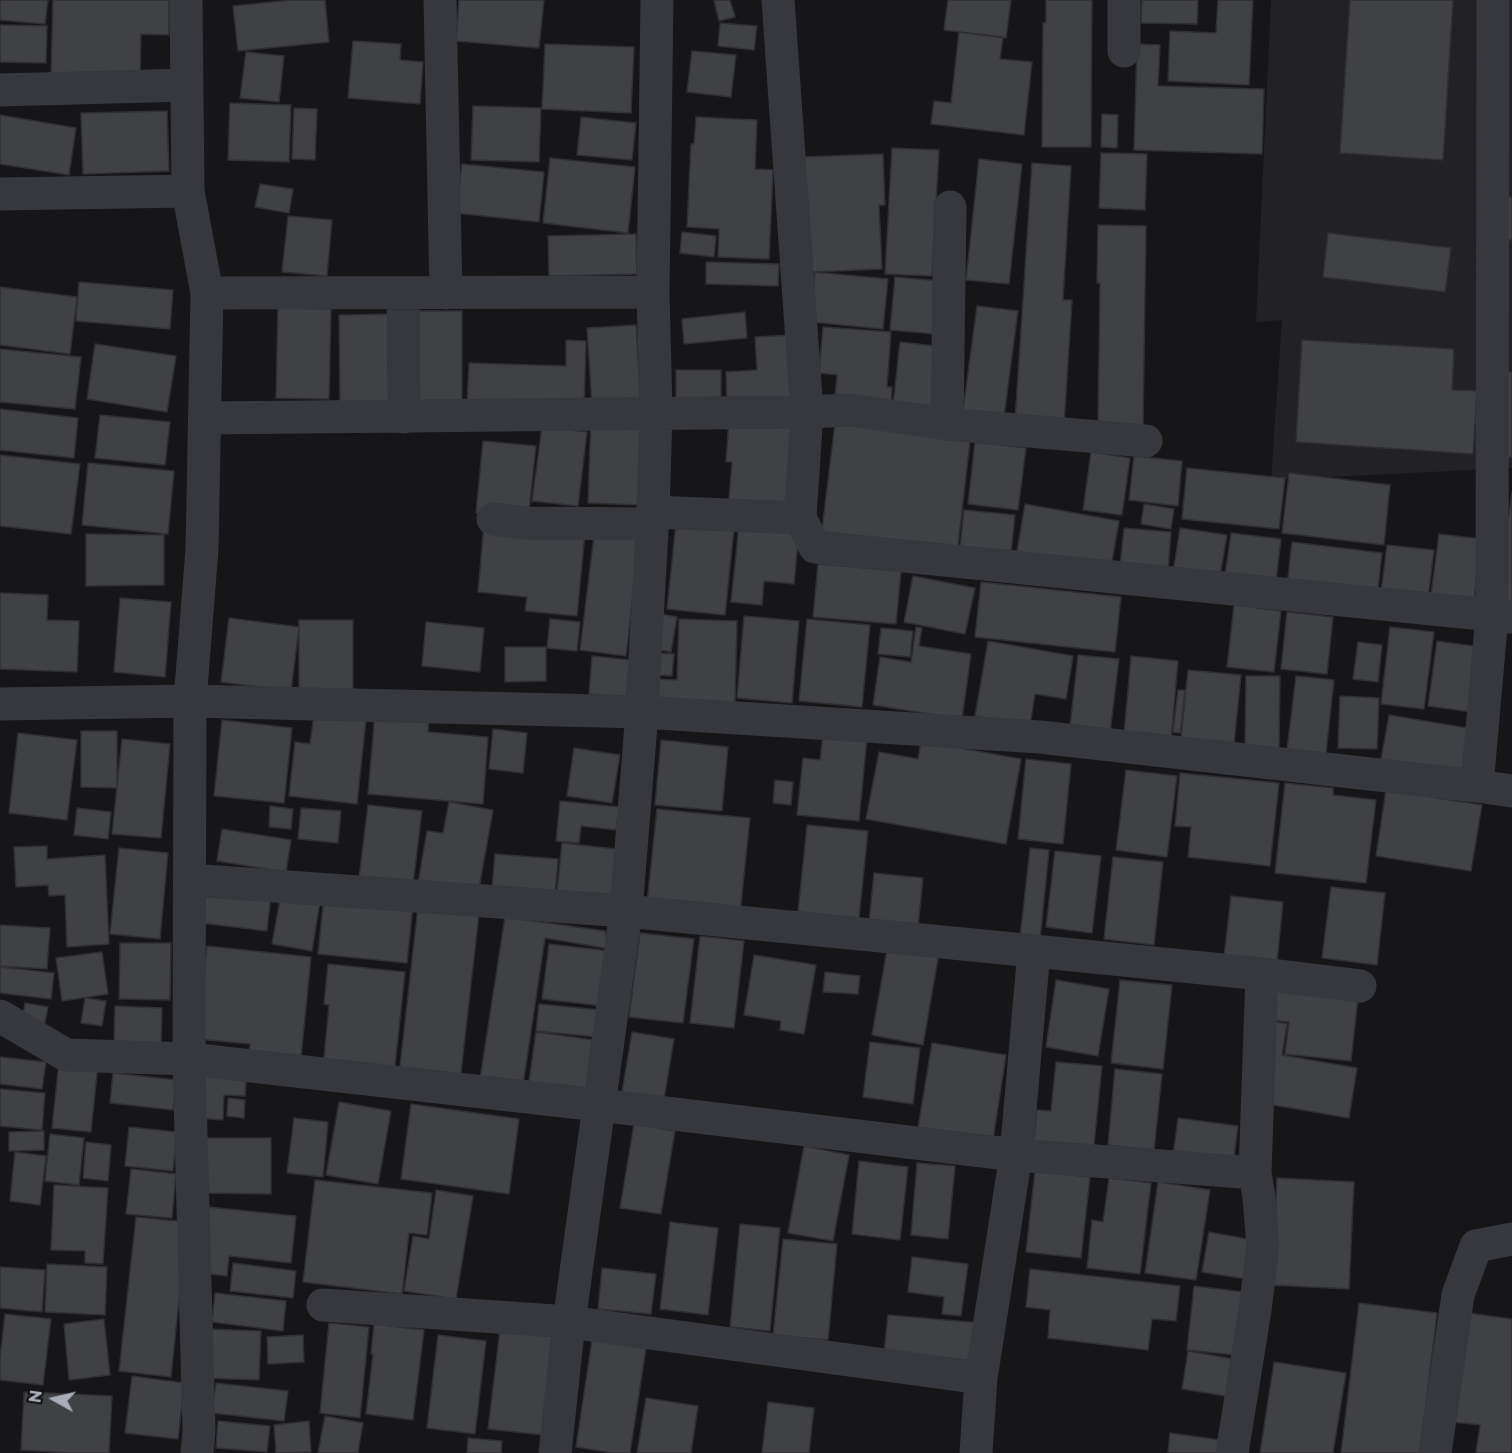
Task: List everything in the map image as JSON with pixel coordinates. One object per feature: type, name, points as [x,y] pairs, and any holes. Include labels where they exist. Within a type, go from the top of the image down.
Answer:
[{"type":"street","points":[[186,0],[188,191],[207,293],[202,549],[190,701],[189,1059],[199,1430],[197,1453]]},
{"type":"street","points":[[440,0],[446,293]]},
{"type":"street","points":[[555,1453],[570,1322],[626,911],[642,712],[653,518],[656,413],[653,292],[657,0]]},
{"type":"street","points":[[778,0],[807,412],[800,518],[815,547],[1502,616]]},
{"type":"street","points":[[1124,0],[1124,51]]},
{"type":"street","points":[[1477,786],[1502,616],[1492,0]]},
{"type":"street","points":[[0,90],[187,85]]},
{"type":"street","points":[[0,194],[188,191]]},
{"type":"street","points":[[947,424],[950,207]]},
{"type":"street","points":[[207,293],[653,292]]},
{"type":"street","points":[[403,293],[404,417]]},
{"type":"street","points":[[205,418],[850,410],[947,424],[1146,441]]},
{"type":"street","points":[[493,519],[526,523],[653,518],[800,518]]},
{"type":"street","points":[[0,704],[190,701],[642,712],[1040,737],[1512,791]]},
{"type":"street","points":[[190,880],[626,911],[1262,974],[1360,986]]},
{"type":"street","points":[[976,1453],[981,1378],[1016,1155],[1034,951]]},
{"type":"street","points":[[1232,1453],[1263,1246],[1260,1198],[1255,1173],[1262,974]]},
{"type":"street","points":[[0,1016],[66,1055],[189,1059],[1016,1155],[1255,1173]]},
{"type":"street","points":[[1434,1453],[1458,1295],[1476,1246],[1512,1239]]},
{"type":"street","points":[[323,1305],[570,1322],[981,1378]]},
{"type":"shaded area","points":[[1271,0],[1512,0],[1512,468],[1271,480],[1282,320],[1256,322]]},
{"type":"building","points":[[0,0],[48,0],[45,24],[0,20]]},
{"type":"building","points":[[53,0],[169,0],[169,35],[141,34],[140,77],[51,75]]},
{"type":"building","points":[[292,0],[325,0],[329,42],[238,51],[233,6]]},
{"type":"building","points":[[459,0],[544,0],[539,48],[456,41]]},
{"type":"building","points":[[714,0],[730,0],[735,17],[719,21]]},
{"type":"building","points":[[948,0],[1011,0],[1006,38],[944,30]]},
{"type":"building","points":[[1046,0],[1092,0],[1091,147],[1042,147],[1043,23],[1046,23]]},
{"type":"building","points":[[1142,0],[1198,0],[1197,24],[1141,23]]},
{"type":"building","points":[[1218,0],[1253,0],[1249,85],[1168,81],[1170,31],[1216,33]]},
{"type":"building","points":[[1350,0],[1453,0],[1443,160],[1340,153]]},
{"type":"building","points":[[720,23],[757,26],[754,50],[718,46]]},
{"type":"building","points":[[0,25],[47,26],[46,63],[0,62]]},
{"type":"building","points":[[959,32],[1003,37],[1000,59],[1032,62],[1024,135],[931,124],[934,101],[951,103]]},
{"type":"building","points":[[353,41],[401,44],[400,60],[423,62],[420,104],[348,98]]},
{"type":"building","points":[[545,44],[634,47],[631,113],[542,109]]},
{"type":"building","points":[[1137,44],[1160,45],[1158,86],[1264,89],[1262,154],[1134,150]]},
{"type":"building","points":[[692,51],[736,55],[731,97],[687,92]]},
{"type":"building","points":[[246,52],[284,56],[279,102],[240,98]]},
{"type":"building","points":[[230,103],[291,105],[289,162],[228,160]]},
{"type":"building","points":[[473,106],[541,108],[539,162],[471,160]]},
{"type":"building","points":[[294,108],[317,109],[315,160],[292,159]]},
{"type":"building","points":[[167,111],[169,171],[83,174],[81,113]]},
{"type":"building","points":[[1102,114],[1118,115],[1117,148],[1101,147]]},
{"type":"building","points":[[0,115],[76,128],[69,175],[0,164]]},
{"type":"building","points":[[581,117],[636,123],[632,160],[577,155]]},
{"type":"building","points":[[696,117],[757,120],[755,169],[773,170],[769,259],[718,257],[719,229],[687,227],[691,144],[694,144]]},
{"type":"building","points":[[892,148],[939,150],[932,276],[885,274]]},
{"type":"building","points":[[1101,153],[1147,154],[1145,210],[1099,208]]},
{"type":"building","points":[[883,154],[885,205],[879,205],[882,269],[812,272],[802,157]]},
{"type":"building","points":[[550,158],[635,167],[628,233],[543,223]]},
{"type":"building","points":[[979,159],[1022,164],[1009,284],[966,280]]},
{"type":"building","points":[[1032,163],[1071,166],[1063,300],[1072,300],[1064,425],[1015,421]]},
{"type":"building","points":[[462,164],[544,172],[539,222],[456,213]]},
{"type":"building","points":[[260,184],[293,189],[289,213],[255,207]]},
{"type":"building","points":[[1504,196],[1512,197],[1512,240],[1500,239]]},
{"type":"building","points":[[288,216],[332,220],[327,276],[282,272]]},
{"type":"building","points":[[1098,225],[1146,226],[1143,428],[1098,427],[1100,283],[1097,283]]},
{"type":"building","points":[[682,232],[716,236],[714,257],[680,253]]},
{"type":"building","points":[[1328,233],[1451,248],[1445,292],[1323,277]]},
{"type":"building","points":[[636,234],[637,274],[549,276],[548,236]]},
{"type":"building","points":[[706,262],[779,264],[778,286],[706,284]]},
{"type":"building","points":[[815,272],[888,279],[883,329],[811,322]]},
{"type":"building","points":[[895,277],[941,281],[936,334],[890,330]]},
{"type":"building","points":[[79,282],[173,290],[170,329],[76,321]]},
{"type":"building","points":[[0,287],[77,297],[70,354],[0,345]]},
{"type":"building","points":[[977,306],[1018,311],[1004,416],[963,410]]},
{"type":"building","points":[[278,308],[331,309],[329,399],[276,398]]},
{"type":"building","points":[[408,311],[462,311],[462,401],[409,401]]},
{"type":"building","points":[[745,312],[747,338],[684,344],[682,319]]},
{"type":"building","points":[[400,314],[401,402],[340,403],[339,315]]},
{"type":"building","points":[[636,325],[641,403],[592,406],[587,328]]},
{"type":"building","points":[[823,327],[891,332],[887,387],[892,387],[891,404],[835,398],[837,375],[819,373]]},
{"type":"building","points":[[791,335],[794,403],[727,406],[726,372],[757,370],[755,337]]},
{"type":"building","points":[[566,340],[586,341],[584,408],[467,404],[469,363],[566,366]]},
{"type":"building","points":[[1302,340],[1454,349],[1452,390],[1477,391],[1473,454],[1296,442]]},
{"type":"building","points":[[900,342],[944,347],[937,409],[893,404]]},
{"type":"building","points":[[95,344],[176,356],[167,412],[87,399]]},
{"type":"building","points":[[0,349],[81,357],[75,409],[0,402]]},
{"type":"building","points":[[676,370],[721,370],[721,406],[676,406]]},
{"type":"building","points":[[1512,372],[1512,457],[1502,458],[1497,373]]},
{"type":"building","points":[[0,409],[78,418],[74,458],[0,450]]},
{"type":"building","points":[[100,415],[170,422],[165,465],[95,458]]},
{"type":"building","points":[[591,418],[642,421],[639,505],[588,503]]},
{"type":"building","points":[[729,419],[795,424],[789,504],[729,499],[732,462],[726,462]]},
{"type":"building","points":[[835,423],[970,441],[957,554],[821,538]]},
{"type":"building","points":[[542,427],[587,432],[578,506],[532,501]]},
{"type":"building","points":[[483,441],[536,446],[528,519],[476,513]]},
{"type":"building","points":[[975,442],[1026,448],[1018,510],[968,504]]},
{"type":"building","points":[[1091,452],[1130,458],[1122,515],[1083,510]]},
{"type":"building","points":[[0,455],[80,464],[71,534],[0,526]]},
{"type":"building","points":[[1134,456],[1182,461],[1178,506],[1129,500]]},
{"type":"building","points":[[88,463],[174,471],[168,534],[82,525]]},
{"type":"building","points":[[1187,468],[1285,478],[1279,529],[1182,519]]},
{"type":"building","points":[[1289,473],[1390,485],[1384,545],[1282,533]]},
{"type":"building","points":[[1512,492],[1512,604],[1497,602]]},
{"type":"building","points":[[1025,504],[1119,521],[1110,573],[1016,557]]},
{"type":"building","points":[[1144,504],[1174,509],[1171,529],[1141,524]]},
{"type":"building","points":[[964,510],[1015,515],[1011,554],[960,549]]},
{"type":"building","points":[[676,523],[734,529],[725,615],[667,609]]},
{"type":"building","points":[[484,524],[585,533],[577,616],[525,611],[527,597],[478,592]]},
{"type":"building","points":[[739,525],[799,531],[794,584],[764,581],[762,605],[731,602]]},
{"type":"building","points":[[595,527],[640,532],[626,656],[580,650]]},
{"type":"building","points":[[1124,528],[1171,532],[1168,571],[1120,566]]},
{"type":"building","points":[[1180,528],[1227,535],[1219,581],[1173,573]]},
{"type":"building","points":[[1231,533],[1281,539],[1275,589],[1224,583]]},
{"type":"building","points":[[86,534],[164,535],[164,585],[86,586]]},
{"type":"building","points":[[1439,534],[1481,539],[1474,600],[1431,595]]},
{"type":"building","points":[[1292,542],[1382,553],[1377,597],[1287,586]]},
{"type":"building","points":[[1387,545],[1434,550],[1428,598],[1381,593]]},
{"type":"building","points":[[818,564],[901,571],[896,624],[813,617]]},
{"type":"building","points":[[913,576],[975,588],[965,634],[904,622]]},
{"type":"building","points":[[981,582],[1121,597],[1115,652],[975,637]]},
{"type":"building","points":[[0,593],[48,595],[47,620],[79,621],[77,672],[0,669]]},
{"type":"building","points":[[120,598],[171,602],[165,677],[114,672]]},
{"type":"building","points":[[1234,605],[1281,611],[1274,672],[1227,667]]},
{"type":"building","points":[[1287,612],[1333,617],[1327,674],[1281,669]]},
{"type":"building","points":[[656,613],[677,617],[671,652],[650,648]]},
{"type":"building","points":[[744,616],[799,621],[792,703],[737,698]]},
{"type":"building","points":[[229,618],[299,627],[291,691],[221,682]]},
{"type":"building","points":[[550,619],[580,622],[577,651],[547,648]]},
{"type":"building","points":[[679,619],[737,621],[735,702],[655,700],[655,679],[677,680]]},
{"type":"building","points":[[807,619],[870,625],[862,707],[799,701]]},
{"type":"building","points":[[299,620],[353,620],[353,693],[299,692]]},
{"type":"building","points":[[426,622],[484,628],[480,672],[422,666]]},
{"type":"building","points":[[916,627],[922,628],[919,646],[971,654],[962,719],[873,705],[880,657],[911,662]]},
{"type":"building","points":[[1390,627],[1434,632],[1424,709],[1381,704]]},
{"type":"building","points":[[881,628],[913,631],[910,657],[878,654]]},
{"type":"building","points":[[988,641],[1073,656],[1066,699],[1035,694],[1030,726],[975,716]]},
{"type":"building","points":[[1437,641],[1480,647],[1472,712],[1428,706]]},
{"type":"building","points":[[1358,642],[1382,645],[1378,682],[1353,679]]},
{"type":"building","points":[[505,647],[546,647],[546,681],[505,682]]},
{"type":"building","points":[[657,653],[674,654],[672,676],[656,675]]},
{"type":"building","points":[[1078,655],[1119,659],[1109,741],[1069,736]]},
{"type":"building","points":[[592,656],[630,660],[626,698],[589,694]]},
{"type":"building","points":[[1131,656],[1178,661],[1171,739],[1124,735]]},
{"type":"building","points":[[1188,670],[1241,675],[1234,744],[1181,739]]},
{"type":"building","points":[[1246,676],[1280,676],[1279,748],[1245,747]]},
{"type":"building","points":[[1296,676],[1334,680],[1325,762],[1286,758]]},
{"type":"building","points":[[1178,690],[1185,690],[1180,733],[1173,732]]},
{"type":"building","points":[[1340,696],[1379,698],[1377,749],[1338,748]]},
{"type":"building","points":[[375,713],[429,718],[428,732],[488,737],[483,804],[368,794]]},
{"type":"building","points":[[314,714],[366,720],[357,804],[289,796],[295,742],[310,744]]},
{"type":"building","points":[[1389,715],[1479,730],[1471,776],[1381,760]]},
{"type":"building","points":[[222,720],[292,728],[284,803],[214,796]]},
{"type":"building","points":[[493,729],[527,733],[523,773],[489,769]]},
{"type":"building","points":[[81,731],[117,731],[117,788],[81,787]]},
{"type":"building","points":[[18,733],[77,740],[67,820],[9,813]]},
{"type":"building","points":[[823,733],[867,738],[859,821],[797,815],[803,758],[820,760]]},
{"type":"building","points":[[122,739],[170,744],[161,838],[112,834]]},
{"type":"building","points":[[661,740],[728,747],[722,811],[655,805]]},
{"type":"building","points":[[921,741],[1021,759],[1006,844],[866,819],[879,752],[918,759]]},
{"type":"building","points":[[574,748],[620,755],[612,803],[567,796]]},
{"type":"building","points":[[1026,759],[1071,764],[1063,844],[1018,839]]},
{"type":"building","points":[[1126,770],[1177,776],[1167,857],[1116,850]]},
{"type":"building","points":[[1180,773],[1279,783],[1270,866],[1188,857],[1191,827],[1175,826]]},
{"type":"building","points":[[775,780],[793,782],[791,805],[773,803]]},
{"type":"building","points":[[1285,783],[1333,788],[1333,795],[1376,800],[1366,883],[1275,873]]},
{"type":"building","points":[[1386,790],[1482,805],[1471,871],[1376,856]]},
{"type":"building","points":[[560,801],[619,807],[616,830],[581,826],[579,843],[556,841]]},
{"type":"building","points":[[449,802],[493,810],[478,894],[418,883],[427,831],[443,833]]},
{"type":"building","points":[[368,805],[422,811],[413,884],[359,878]]},
{"type":"building","points":[[270,806],[293,809],[291,829],[269,827]]},
{"type":"building","points":[[77,808],[111,812],[108,839],[74,835]]},
{"type":"building","points":[[301,808],[341,811],[338,843],[298,839]]},
{"type":"building","points":[[657,809],[750,818],[740,913],[647,903]]},
{"type":"building","points":[[807,825],[868,831],[859,918],[798,912]]},
{"type":"building","points":[[222,829],[291,840],[286,872],[217,861]]},
{"type":"building","points":[[562,843],[625,850],[619,899],[557,892]]},
{"type":"building","points":[[47,846],[47,859],[105,855],[109,944],[67,947],[65,895],[49,896],[48,885],[16,887],[14,847]]},
{"type":"building","points":[[119,848],[168,853],[160,939],[110,934]]},
{"type":"building","points":[[1030,848],[1049,850],[1040,940],[1020,938]]},
{"type":"building","points":[[1055,851],[1101,856],[1092,933],[1046,927]]},
{"type":"building","points":[[495,854],[558,859],[555,894],[492,888]]},
{"type":"building","points":[[1113,857],[1163,862],[1154,945],[1104,939]]},
{"type":"building","points":[[874,873],[923,878],[918,927],[869,923]]},
{"type":"building","points":[[1331,887],[1385,893],[1377,965],[1322,958]]},
{"type":"building","points":[[205,888],[271,895],[267,931],[201,923]]},
{"type":"building","points":[[281,894],[320,901],[312,951],[272,944]]},
{"type":"building","points":[[324,896],[413,906],[407,963],[318,954]]},
{"type":"building","points":[[1231,896],[1283,902],[1277,962],[1224,957]]},
{"type":"building","points":[[418,907],[479,914],[460,1081],[399,1075]]},
{"type":"building","points":[[505,917],[605,931],[610,949],[545,938],[523,1085],[480,1079]]},
{"type":"building","points":[[0,925],[50,928],[47,969],[0,966]]},
{"type":"building","points":[[640,933],[694,939],[683,1023],[629,1017]]},
{"type":"building","points":[[700,936],[744,941],[734,1028],[690,1023]]},
{"type":"building","points":[[120,943],[171,943],[170,1000],[119,999]]},
{"type":"building","points":[[549,944],[609,951],[603,1006],[542,999]]},
{"type":"building","points":[[888,944],[939,953],[923,1045],[872,1035]]},
{"type":"building","points":[[207,946],[311,957],[301,1057],[249,1052],[250,1044],[198,1039]]},
{"type":"building","points":[[102,952],[108,994],[62,1001],[56,958]]},
{"type":"building","points":[[754,955],[816,965],[804,1034],[780,1030],[781,1021],[744,1015]]},
{"type":"building","points":[[328,964],[405,972],[394,1075],[323,1068],[329,1005],[324,1004]]},
{"type":"building","points":[[0,967],[54,973],[51,999],[0,993]]},
{"type":"building","points":[[825,972],[860,976],[858,994],[823,992]]},
{"type":"building","points":[[1056,980],[1109,989],[1098,1056],[1046,1047]]},
{"type":"building","points":[[1120,980],[1172,985],[1163,1069],[1111,1063]]},
{"type":"building","points":[[1275,988],[1358,998],[1351,1061],[1285,1054],[1289,1022],[1271,1020]]},
{"type":"building","points":[[85,998],[106,1001],[102,1026],[81,1023]]},
{"type":"building","points":[[25,1003],[48,1007],[44,1027],[22,1023]]},
{"type":"building","points":[[539,1004],[600,1010],[598,1037],[536,1031]]},
{"type":"building","points":[[115,1006],[162,1008],[161,1046],[114,1045]]},
{"type":"building","points":[[1275,1022],[1287,1024],[1282,1055],[1357,1068],[1349,1118],[1262,1103]]},
{"type":"building","points":[[536,1032],[593,1040],[587,1095],[528,1088]]},
{"type":"building","points":[[632,1032],[674,1039],[663,1105],[621,1098]]},
{"type":"building","points":[[870,1042],[920,1048],[913,1104],[863,1097]]},
{"type":"building","points":[[932,1043],[1006,1055],[993,1140],[918,1128]]},
{"type":"building","points":[[0,1057],[46,1062],[42,1089],[0,1084]]},
{"type":"building","points":[[59,1061],[98,1064],[91,1132],[52,1128]]},
{"type":"building","points":[[1056,1062],[1102,1066],[1093,1154],[1033,1147],[1037,1110],[1051,1111]]},
{"type":"building","points":[[199,1068],[247,1069],[245,1096],[224,1095],[223,1120],[197,1118]]},
{"type":"building","points":[[1115,1069],[1162,1074],[1154,1150],[1108,1145]]},
{"type":"building","points":[[113,1073],[177,1080],[173,1110],[110,1103]]},
{"type":"building","points":[[0,1089],[45,1093],[42,1130],[0,1126]]},
{"type":"building","points":[[228,1098],[245,1100],[244,1118],[227,1116]]},
{"type":"building","points":[[339,1102],[391,1111],[378,1184],[326,1175]]},
{"type":"building","points":[[411,1104],[519,1119],[509,1194],[401,1179]]},
{"type":"building","points":[[294,1118],[328,1122],[323,1177],[287,1173]]},
{"type":"building","points":[[1178,1118],[1238,1126],[1233,1164],[1173,1156]]},
{"type":"building","points":[[634,1124],[675,1131],[661,1214],[620,1208]]},
{"type":"building","points":[[129,1127],[177,1132],[173,1171],[125,1166]]},
{"type":"building","points":[[44,1131],[44,1150],[9,1151],[9,1132]]},
{"type":"building","points":[[50,1134],[84,1138],[79,1185],[45,1181]]},
{"type":"building","points":[[200,1138],[271,1138],[271,1194],[199,1193]]},
{"type":"building","points":[[86,1142],[111,1145],[108,1181],[83,1178]]},
{"type":"building","points":[[804,1146],[849,1155],[833,1241],[788,1233]]},
{"type":"building","points":[[15,1152],[46,1156],[40,1205],[10,1201]]},
{"type":"building","points":[[859,1161],[908,1167],[900,1240],[852,1234]]},
{"type":"building","points":[[917,1163],[955,1166],[948,1239],[911,1235]]},
{"type":"building","points":[[131,1169],[176,1174],[172,1218],[126,1214]]},
{"type":"building","points":[[1035,1171],[1090,1177],[1081,1258],[1026,1252]]},
{"type":"building","points":[[1109,1178],[1151,1183],[1140,1274],[1087,1268],[1092,1220],[1103,1222]]},
{"type":"building","points":[[1277,1178],[1354,1182],[1349,1289],[1272,1285]]},
{"type":"building","points":[[315,1180],[432,1193],[427,1235],[409,1233],[402,1294],[303,1282]]},
{"type":"building","points":[[1158,1182],[1210,1190],[1196,1280],[1145,1273]]},
{"type":"building","points":[[54,1185],[108,1188],[103,1264],[85,1263],[85,1251],[51,1250]]},
{"type":"building","points":[[436,1190],[473,1196],[456,1299],[404,1291],[413,1236],[429,1239]]},
{"type":"building","points":[[208,1207],[296,1216],[291,1263],[229,1256],[227,1276],[200,1273]]},
{"type":"building","points":[[136,1217],[187,1222],[171,1377],[119,1371]]},
{"type":"building","points":[[670,1222],[718,1228],[708,1315],[660,1309]]},
{"type":"building","points":[[740,1224],[780,1228],[770,1331],[730,1327]]},
{"type":"building","points":[[1209,1232],[1258,1241],[1252,1280],[1202,1272]]},
{"type":"building","points":[[783,1239],[837,1244],[828,1340],[773,1335]]},
{"type":"building","points":[[912,1257],[968,1264],[961,1316],[942,1314],[944,1297],[908,1292]]},
{"type":"building","points":[[233,1263],[296,1271],[293,1298],[230,1291]]},
{"type":"building","points":[[47,1264],[107,1267],[105,1315],[45,1312]]},
{"type":"building","points":[[0,1267],[45,1270],[42,1312],[0,1308]]},
{"type":"building","points":[[602,1268],[656,1274],[651,1314],[598,1309]]},
{"type":"building","points":[[1030,1269],[1180,1286],[1176,1321],[1152,1319],[1148,1350],[1048,1338],[1050,1310],[1026,1307]]},
{"type":"building","points":[[1194,1286],[1252,1293],[1244,1356],[1187,1350]]},
{"type":"building","points":[[215,1293],[286,1301],[283,1331],[212,1322]]},
{"type":"building","points":[[1359,1303],[1437,1313],[1420,1453],[1341,1453]]},
{"type":"building","points":[[1468,1313],[1512,1319],[1512,1453],[1476,1453],[1480,1425],[1453,1422]]},
{"type":"building","points":[[5,1314],[51,1319],[43,1385],[0,1380]]},
{"type":"building","points":[[888,1315],[981,1323],[977,1361],[884,1353]]},
{"type":"building","points":[[104,1319],[110,1375],[69,1380],[64,1324]]},
{"type":"building","points":[[329,1323],[369,1327],[360,1418],[320,1413]]},
{"type":"building","points":[[374,1324],[424,1330],[413,1420],[366,1414]]},
{"type":"building","points":[[205,1329],[261,1331],[259,1380],[203,1378]]},
{"type":"building","points":[[500,1330],[555,1337],[543,1435],[488,1429]]},
{"type":"building","points":[[303,1335],[304,1362],[268,1364],[267,1337]]},
{"type":"building","points":[[438,1335],[486,1341],[475,1434],[427,1428]]},
{"type":"building","points":[[592,1340],[646,1348],[630,1453],[613,1453],[576,1447]]},
{"type":"building","points":[[1188,1351],[1244,1361],[1238,1398],[1182,1389]]},
{"type":"building","points":[[1274,1362],[1346,1373],[1333,1453],[1260,1453]]},
{"type":"building","points":[[132,1376],[184,1383],[178,1439],[125,1433]]},
{"type":"building","points":[[216,1383],[288,1391],[284,1421],[212,1413]]},
{"type":"building","points":[[24,1392],[112,1396],[109,1453],[21,1450]]},
{"type":"building","points":[[646,1398],[698,1406],[691,1453],[637,1453]]},
{"type":"building","points":[[768,1402],[814,1408],[809,1453],[762,1453]]},
{"type":"building","points":[[325,1416],[363,1423],[358,1453],[318,1453]]},
{"type":"building","points":[[218,1421],[270,1426],[267,1452],[216,1448]]},
{"type":"building","points":[[309,1421],[311,1452],[276,1453],[274,1425]]},
{"type":"building","points":[[1170,1433],[1227,1441],[1226,1453],[1168,1453]]},
{"type":"building","points":[[468,1438],[502,1441],[501,1453],[467,1453]]}]
